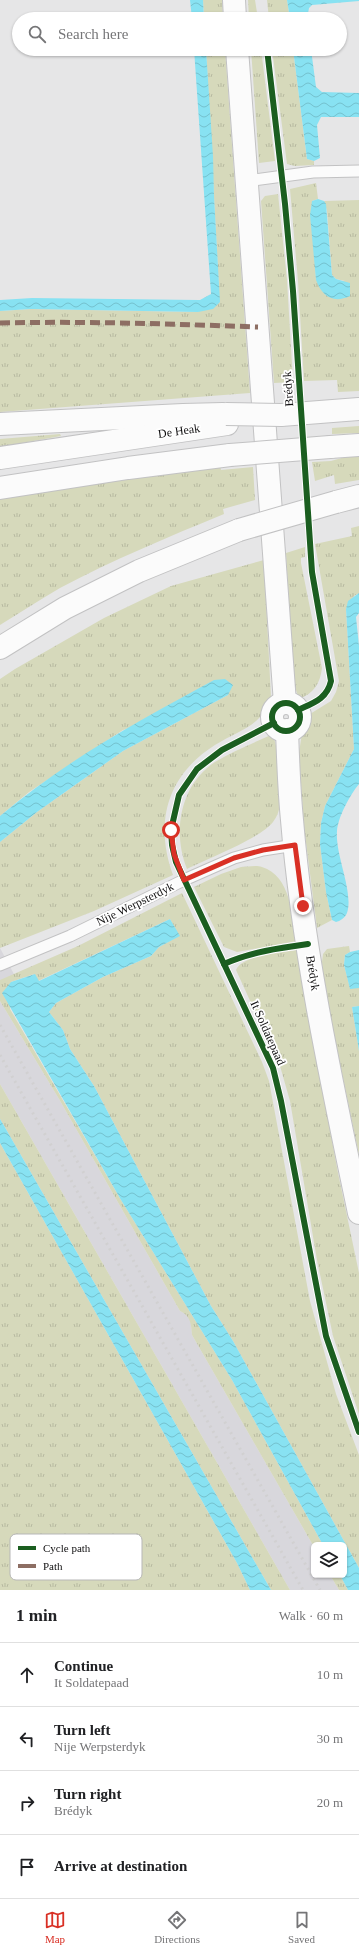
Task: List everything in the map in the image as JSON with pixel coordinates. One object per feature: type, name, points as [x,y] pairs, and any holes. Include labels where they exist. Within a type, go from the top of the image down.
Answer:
[{"type":"main road","points":[[234,0],[235,12]]},
{"type":"main road","points":[[238,56],[247,181]]},
{"type":"main road","name":"Brédyk","points":[[247,181],[285,703],[278,706],[274,710],[273,721],[280,729],[287,730],[295,845],[317,999],[359,1213]]},
{"type":"main road","points":[[0,424],[183,414],[226,419],[359,409]]},
{"type":"main road","name":"De Heak","points":[[0,458],[226,419]]},
{"type":"main road","points":[[0,488],[128,468],[230,456],[359,445]]},
{"type":"main road","points":[[0,648],[65,608],[132,574],[239,530],[359,496]]},
{"type":"lane","points":[[247,181],[313,172],[359,171]]},
{"type":"lane","name":"Nije Werpsterdyk","points":[[0,965],[70,936],[184,880],[234,858],[263,850],[295,845]]},
{"type":"shaded area","points":[[0,948],[15,976],[0,981]]},
{"type":"shaded area","points":[[0,1001],[59,1099],[180,1311],[186,1314],[191,1321],[192,1335],[311,1542],[311,1578],[332,1578],[339,1590],[290,1590],[0,1084]]},
{"type":"green space","points":[[203,0],[222,0],[223,12],[204,12]]},
{"type":"green space","points":[[248,0],[255,0],[257,12],[249,12]]},
{"type":"green space","points":[[267,0],[287,0],[289,12],[268,12]]},
{"type":"green space","points":[[206,56],[226,56],[250,393],[0,412],[0,311],[31,309],[198,312],[219,290]]},
{"type":"green space","points":[[251,56],[262,56],[275,161],[259,163]]},
{"type":"green space","points":[[273,56],[294,56],[307,159],[314,161],[314,165],[295,166],[287,164]]},
{"type":"green space","points":[[316,183],[318,199],[312,201],[316,280],[345,281],[336,279],[332,275],[327,211],[324,201],[359,200],[359,391],[338,392],[337,380],[304,381],[298,281],[290,189]]},
{"type":"green space","points":[[278,194],[287,280],[293,382],[274,383],[261,201],[265,196]]},
{"type":"green space","points":[[359,426],[359,433],[332,434],[332,428]]},
{"type":"green space","points":[[60,434],[61,436],[0,447],[0,439]]},
{"type":"green space","points":[[359,453],[359,480],[335,484],[334,475],[315,481],[312,462],[331,461]]},
{"type":"green space","points":[[220,465],[221,470],[253,467],[255,500],[223,509],[224,514],[100,568],[60,588],[0,625],[0,495]]},
{"type":"green space","points":[[359,526],[359,593],[354,596],[346,609],[354,749],[325,806],[321,823],[320,844],[326,892],[332,920],[317,928],[304,827],[299,753],[303,726],[310,714],[331,701],[336,692],[339,681],[315,544],[352,536],[351,528]]},
{"type":"green space","points":[[305,547],[305,557],[301,558],[301,563],[322,668],[318,683],[309,694],[299,699],[294,684],[286,553]]},
{"type":"green space","points":[[264,560],[271,698],[267,708],[255,722],[215,745],[199,757],[186,771],[176,786],[169,802],[165,819],[167,856],[173,875],[94,911],[0,948],[0,842],[37,812],[123,751],[228,695],[123,730],[29,792],[0,816],[0,679],[104,618],[171,586]]},
{"type":"green space","points":[[273,734],[277,750],[280,805],[278,814],[273,822],[257,835],[233,848],[187,869],[182,855],[180,825],[182,810],[194,783],[203,772],[215,762]]},
{"type":"green space","points":[[260,866],[272,872],[279,879],[288,898],[297,941],[237,952],[224,947],[194,887],[221,874],[241,867]]},
{"type":"green space","points":[[182,893],[262,1062],[269,1081],[310,1301],[336,1394],[359,1455],[359,1568],[347,1546],[347,1542],[345,1542],[233,1341],[211,1306],[94,1086],[70,1049],[63,1030],[49,1012],[56,1003],[103,977],[151,956],[159,947],[179,936],[170,919],[38,981],[34,974],[11,982],[10,1009],[121,1200],[232,1380],[321,1542],[311,1542],[192,1335],[191,1324],[188,1318],[180,1311],[59,1099],[0,1001],[0,980],[78,946]]},
{"type":"green space","points":[[349,946],[350,952],[345,955],[344,965],[350,988],[359,988],[359,1006],[352,1007],[359,1051],[359,1155],[325,991],[322,962],[323,954],[327,949]]},
{"type":"green space","points":[[297,950],[338,1173],[359,1273],[359,1414],[333,1336],[317,1260],[290,1101],[280,1066],[236,970],[239,965],[254,958]]},
{"type":"green space","points":[[0,1084],[290,1590],[271,1590],[0,1119]]},
{"type":"green space","points":[[0,1143],[237,1563],[250,1590],[0,1590]]},
{"type":"green space","points":[[332,1578],[342,1578],[348,1590],[339,1590]]},
{"type":"water","points":[[190,0],[203,0],[204,12],[191,12]]},
{"type":"water","points":[[287,0],[359,0],[312,5],[309,8],[308,12],[289,12]]},
{"type":"water","points":[[194,56],[206,56],[220,302],[213,309],[198,312],[31,309],[0,311],[0,300],[32,298],[200,300],[211,294]]},
{"type":"water","points":[[294,56],[312,56],[316,87],[322,92],[359,93],[359,117],[321,117],[317,125],[320,158],[314,161],[307,159]]},
{"type":"water","points":[[318,199],[324,201],[326,204],[332,275],[336,279],[350,283],[350,296],[344,298],[333,299],[329,297],[321,290],[316,280],[310,215],[312,201]]},
{"type":"water","points":[[359,593],[359,613],[356,617],[359,646],[359,784],[345,806],[337,831],[337,841],[348,895],[348,904],[347,913],[345,916],[336,922],[332,920],[326,892],[320,844],[321,823],[325,806],[354,749],[346,609],[348,601]]},
{"type":"water","points":[[225,679],[233,685],[228,695],[123,751],[37,812],[0,842],[0,816],[50,777],[104,742],[158,710],[214,680]]},
{"type":"water","points":[[170,919],[180,936],[159,947],[151,956],[103,977],[56,1003],[49,1012],[63,1030],[70,1049],[94,1086],[211,1306],[233,1341],[345,1542],[321,1542],[232,1380],[121,1200],[2,993],[11,982],[35,974],[39,981]]},
{"type":"water","points":[[359,950],[359,988],[350,989],[344,965],[345,955]]},
{"type":"water","points":[[359,1006],[359,1051],[352,1007]]},
{"type":"water","points":[[0,1119],[271,1590],[250,1590],[237,1563],[0,1143]]},
{"type":"water","points":[[347,1546],[359,1568],[359,1590],[348,1590],[342,1578],[347,1578]]},
{"type":"railway","points":[[0,1025],[320,1590]]},
{"type":"railway","points":[[0,1055],[303,1590]]},
{"type":"marked path","points":[[0,323],[97,323],[258,327]]},
{"type":"cycle path","points":[[268,56],[285,204],[293,291],[312,572],[331,681],[326,692],[319,700],[298,710]]},
{"type":"cycle path","points":[[286,703],[296,707],[300,717],[296,727],[286,731],[276,727],[272,717],[276,707],[286,703]]},
{"type":"cycle path","name":"It Soldatepaad","points":[[274,723],[222,750],[197,769],[179,795],[171,830],[172,845],[176,862],[273,1068],[281,1101],[326,1336],[359,1432]]},
{"type":"cycle path","points":[[224,964],[255,953],[308,944]]},
{"type":"route","points":[[171,830],[172,845],[176,862],[184,880],[234,858],[263,850],[295,845],[303,906]]}]
